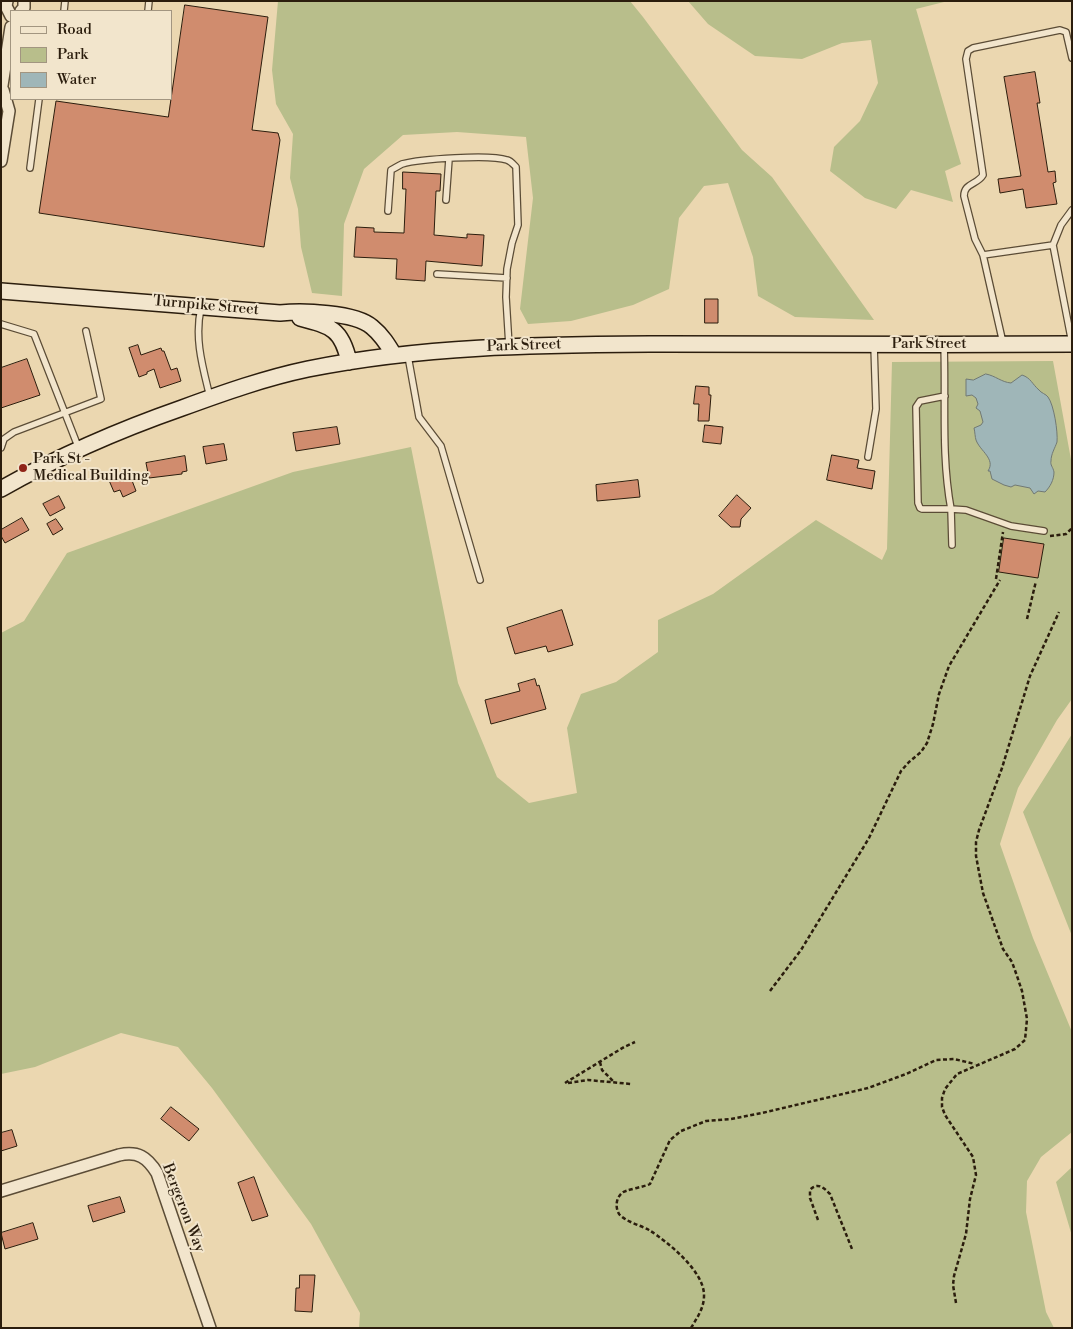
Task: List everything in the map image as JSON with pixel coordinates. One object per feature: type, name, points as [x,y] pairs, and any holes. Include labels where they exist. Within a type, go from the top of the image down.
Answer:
[{"type":"main road","name":"Turnpike Street","points":[[1,291],[280,313],[326,314],[360,320],[371,326],[401,354]]},
{"type":"main road","points":[[280,313],[322,324],[332,330],[340,337],[346,347],[349,362]]},
{"type":"main road","name":"Park Street","points":[[1,489],[48,464],[121,430],[210,397],[270,378],[349,362],[401,354],[510,346],[606,344],[1072,343]]},
{"type":"street","points":[[7,1],[6,6],[10,14]]},
{"type":"street","points":[[1,161],[9,111],[2,87],[9,62],[10,45]]},
{"type":"street","name":"Bergeron Way","points":[[1,1191],[119,1155],[130,1153],[141,1156],[151,1163],[157,1173],[210,1328]]},
{"type":"lane","points":[[1004,344],[983,255],[974,240],[964,193],[966,187],[980,180],[983,176],[966,59],[968,51],[973,48],[1060,30],[1066,32],[1072,58]]},
{"type":"lane","points":[[30,168],[39,100]]},
{"type":"lane","points":[[446,200],[449,158]]},
{"type":"lane","points":[[388,211],[391,170],[400,165],[416,161],[449,158],[497,158],[509,160],[516,167],[518,226],[512,243],[507,278],[510,346]]},
{"type":"lane","points":[[1072,210],[1062,225],[1053,245],[1072,343]]},
{"type":"lane","points":[[983,255],[1053,245]]},
{"type":"lane","points":[[437,274],[507,278]]},
{"type":"lane","points":[[202,306],[199,316],[199,350],[210,397]]},
{"type":"lane","points":[[1,324],[34,334],[79,449]]},
{"type":"lane","points":[[1,448],[4,439],[14,432],[101,399],[86,332]]},
{"type":"lane","points":[[944,343],[946,482],[951,508],[952,545]]},
{"type":"lane","points":[[868,457],[876,408],[874,344]]},
{"type":"lane","points":[[401,354],[419,417],[440,446],[480,580]]},
{"type":"lane","points":[[945,396],[920,401],[916,407],[918,503],[922,509],[951,508],[966,510],[1006,525],[1044,531]]},
{"type":"path","points":[[1050,536],[1066,534],[1072,528]]},
{"type":"path","points":[[996,580],[1003,531]]},
{"type":"path","points":[[770,991],[801,950],[869,838],[901,771],[908,762],[921,752],[927,743],[939,694],[949,666],[1000,580]]},
{"type":"path","points":[[1027,619],[1036,580]]},
{"type":"path","points":[[956,1303],[953,1285],[954,1276],[967,1228],[970,1199],[976,1175],[973,1157],[945,1115],[942,1107],[942,1098],[945,1088],[957,1074],[976,1064],[1015,1049],[1024,1040],[1027,1019],[1022,991],[1012,962],[1000,942],[983,894],[976,856],[976,842],[1002,768],[1030,676],[1059,612]]},
{"type":"path","points":[[631,1084],[588,1080],[565,1083],[635,1042]]},
{"type":"path","points":[[691,1328],[702,1307],[704,1297],[701,1282],[690,1266],[669,1243],[620,1214],[616,1200],[625,1190],[637,1189],[650,1184],[670,1140],[680,1131],[706,1121],[731,1119],[762,1113],[868,1088],[906,1074],[936,1060],[954,1059],[976,1064]]},
{"type":"path","points":[[600,1062],[605,1073],[614,1082]]},
{"type":"path","points":[[818,1220],[809,1194],[812,1188],[817,1186],[824,1188],[830,1194],[852,1249]]},
{"type":"green space","points":[[278,1],[630,1],[742,150],[772,177],[874,320],[795,317],[758,296],[753,257],[728,183],[704,186],[679,218],[669,289],[633,305],[571,321],[528,324],[520,309],[533,198],[526,137],[457,132],[403,135],[364,169],[344,224],[342,296],[312,293],[301,247],[298,209],[290,178],[293,134],[276,104],[272,70]]},
{"type":"green space","points":[[688,1],[948,1],[916,9],[961,164],[945,171],[953,202],[911,190],[896,209],[865,198],[830,171],[834,147],[860,121],[878,83],[871,40],[842,43],[802,59],[755,56],[708,24]]},
{"type":"green space","points":[[1053,361],[1072,465],[1072,699],[1057,720],[1018,788],[1000,844],[1033,938],[1072,1032],[1072,1132],[1041,1157],[1027,1181],[1026,1212],[1046,1312],[1054,1328],[359,1328],[360,1313],[311,1224],[212,1088],[178,1047],[121,1033],[35,1067],[1,1074],[1,633],[24,621],[67,553],[293,472],[411,447],[458,683],[497,777],[529,803],[577,793],[567,728],[581,694],[616,682],[658,652],[658,620],[713,594],[816,520],[882,560],[887,549],[892,362]]},
{"type":"green space","points":[[1072,734],[1072,936],[1023,812]]},
{"type":"green space","points":[[1072,1167],[1072,1236],[1056,1182]]},
{"type":"water","points":[[986,374],[1011,383],[1022,375],[1025,376],[1050,401],[1055,419],[1057,442],[1051,458],[1054,472],[1053,478],[1045,492],[1038,491],[1034,494],[1030,488],[1004,485],[992,479],[990,471],[988,471],[990,467],[989,459],[975,437],[974,428],[983,422],[980,411],[976,408],[978,404],[976,398],[972,395],[966,396],[966,379],[973,380]]},
{"type":"building","points":[[185,5],[268,17],[252,130],[278,133],[280,140],[264,247],[39,213],[56,101],[168,117]]},
{"type":"building","points":[[1035,72],[1040,103],[1037,103],[1048,172],[1055,171],[1056,182],[1053,183],[1057,204],[1026,208],[1023,189],[1000,193],[998,179],[1021,176],[1004,77]]},
{"type":"building","points":[[403,172],[441,174],[440,191],[436,191],[434,235],[467,238],[467,234],[484,235],[482,266],[426,261],[425,281],[396,279],[397,259],[354,257],[356,227],[374,228],[374,232],[404,233],[406,189],[403,189]]},
{"type":"building","points":[[705,299],[718,299],[718,323],[705,323]]},
{"type":"building","points":[[138,345],[141,355],[161,348],[171,370],[177,368],[181,381],[160,388],[154,369],[139,377],[129,348]]},
{"type":"building","points":[[27,359],[40,395],[1,408],[1,368]]},
{"type":"building","points":[[696,386],[709,387],[709,395],[711,395],[709,421],[698,421],[699,404],[694,404]]},
{"type":"building","points":[[705,425],[723,427],[721,444],[703,442]]},
{"type":"building","points":[[337,427],[340,444],[296,451],[293,433]]},
{"type":"building","points":[[224,444],[227,460],[206,464],[203,447]]},
{"type":"building","points":[[832,455],[859,460],[857,468],[875,471],[872,489],[827,480]]},
{"type":"building","points":[[185,456],[187,471],[182,472],[182,474],[149,478],[146,463]]},
{"type":"building","points":[[128,470],[136,491],[123,497],[120,490],[114,492],[108,478]]},
{"type":"building","points":[[638,480],[640,497],[597,501],[596,485]]},
{"type":"building","points":[[737,495],[751,508],[741,519],[740,527],[731,527],[719,516]]},
{"type":"building","points":[[59,496],[65,508],[50,516],[43,504]]},
{"type":"building","points":[[22,518],[29,530],[5,543],[1,536],[1,530]]},
{"type":"building","points":[[56,519],[63,529],[53,535],[47,524]]},
{"type":"building","points":[[1004,538],[1044,544],[1038,578],[999,572]]},
{"type":"building","points":[[562,610],[573,645],[548,652],[546,646],[515,654],[507,628]]},
{"type":"building","points":[[535,679],[537,686],[539,685],[546,709],[491,724],[485,700],[520,691],[518,684]]},
{"type":"building","points":[[171,1107],[199,1129],[189,1141],[161,1119]]},
{"type":"building","points":[[12,1130],[17,1146],[1,1151],[1,1133]]},
{"type":"building","points":[[254,1177],[268,1216],[252,1221],[238,1183]]},
{"type":"building","points":[[120,1197],[125,1212],[93,1222],[88,1206]]},
{"type":"building","points":[[33,1223],[38,1239],[5,1249],[1,1233]]},
{"type":"building","points":[[300,1275],[315,1275],[312,1312],[295,1311],[296,1288],[299,1288]]},
{"type":"place","name":"Park St - Medical Building","points":[[23,468]]}]
